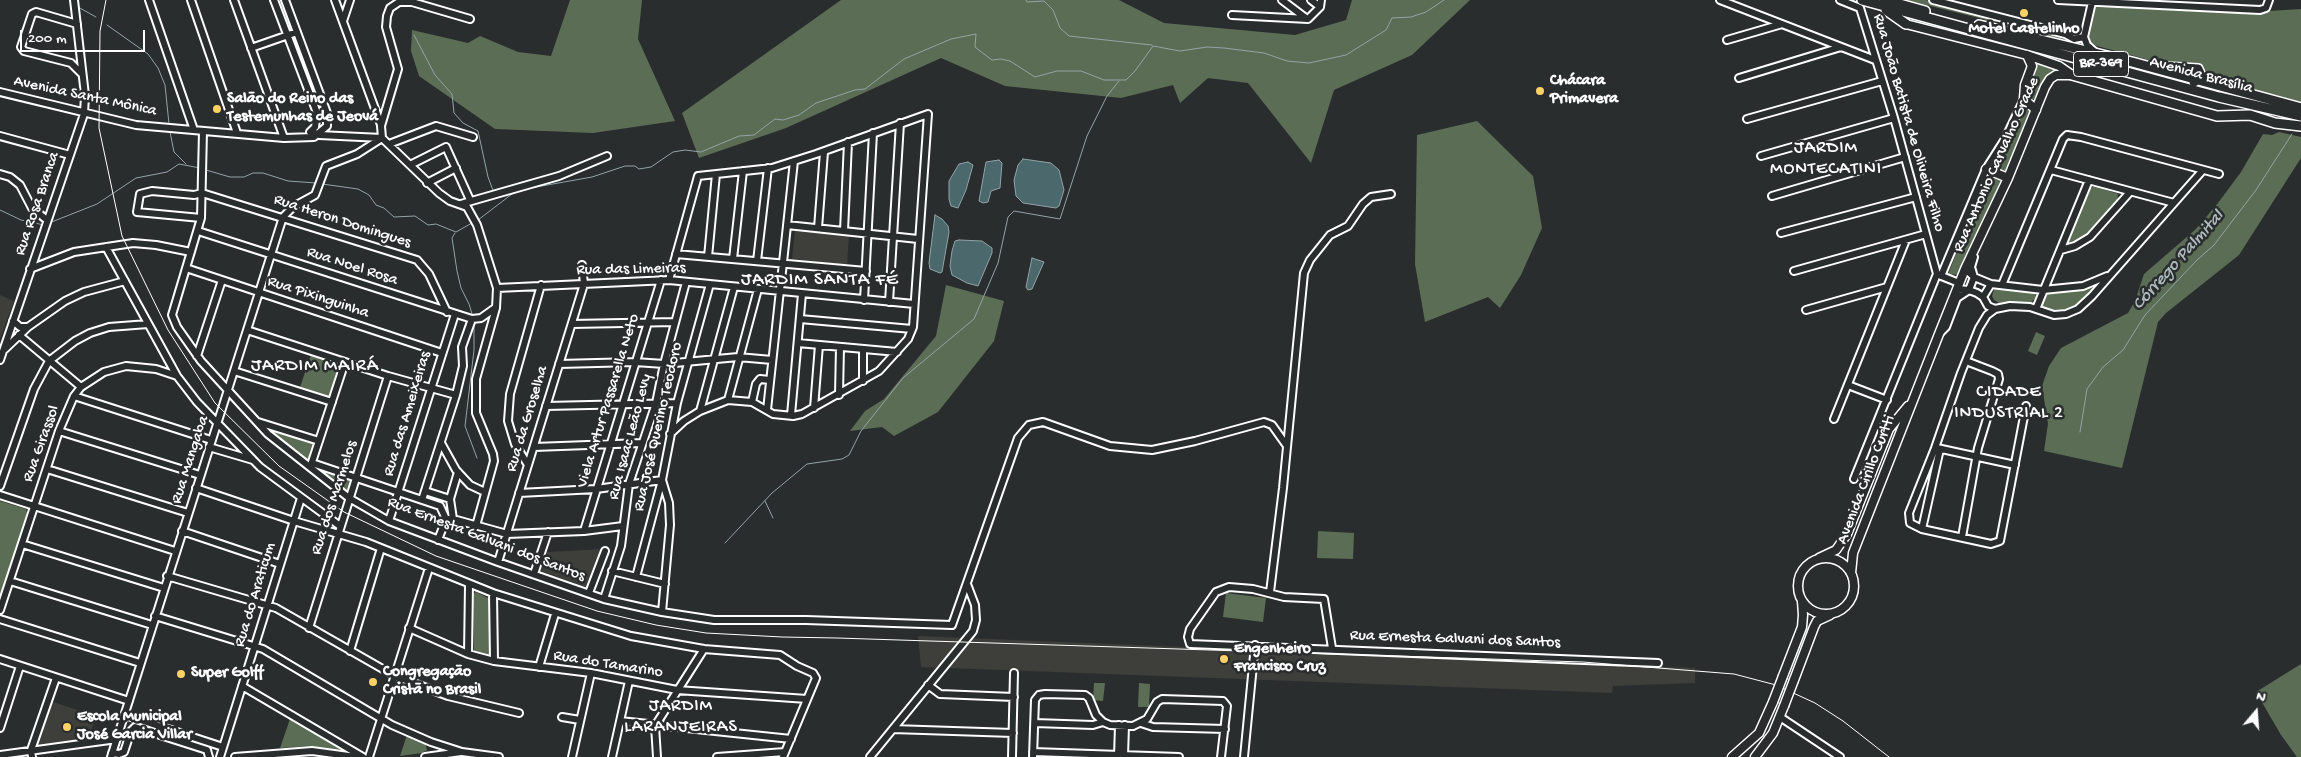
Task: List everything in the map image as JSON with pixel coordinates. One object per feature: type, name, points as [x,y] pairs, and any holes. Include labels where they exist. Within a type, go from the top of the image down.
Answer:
[{"type":"highway","name":"Avenida Brasília","points":[[1885,0],[2132,62],[2196,68],[2201,73],[2199,80],[2301,108]]},
{"type":"highway","name":"Avenida Brasília","points":[[1861,4],[1872,3],[2046,48],[2168,83],[2301,116]]},
{"type":"highway","points":[[1872,3],[1893,14],[1906,24]]},
{"type":"highway","points":[[2072,75],[2217,116],[2250,115],[2275,123],[2301,126]]},
{"type":"highway","points":[[2168,83],[2190,83],[2199,80]]},
{"type":"main road","points":[[1906,24],[2027,55],[2059,66],[2072,75]]},
{"type":"main road","name":"Rua Antonio Carvalho Grade","points":[[2024,99],[2025,85],[2032,66],[2027,55]]},
{"type":"main road","name":"Rua Antonio Carvalho Grade","points":[[1958,286],[2008,178],[2045,87],[2050,79],[2062,74],[2072,75]]},
{"type":"main road","points":[[2024,99],[2036,110]]},
{"type":"main road","points":[[1986,169],[2008,178]]},
{"type":"main road","name":"Avenida Cirillo Curtti","points":[[1851,573],[1853,553],[1958,286]]},
{"type":"main road","name":"Avenida Cirillo Curtti","points":[[1819,558],[1836,550],[1842,543],[1889,430],[1914,398]]},
{"type":"main road","points":[[1732,757],[1759,733],[1802,627],[1804,615],[1802,601],[1798,592],[1799,575],[1804,567],[1819,558],[1837,560],[1851,573],[1854,582],[1850,600],[1844,608],[1817,622],[1780,717],[1774,730],[1755,757]]},
{"type":"main road","points":[[1802,601],[1816,613],[1834,613]]},
{"type":"street","name":"Rua Rosa Branca","points":[[0,360],[84,114],[86,95],[74,0]]},
{"type":"street","points":[[149,0],[194,130]]},
{"type":"street","points":[[191,0],[237,133]]},
{"type":"street","points":[[234,0],[284,138]]},
{"type":"street","points":[[274,0],[317,113],[315,134]]},
{"type":"street","points":[[285,0],[327,114],[327,126],[315,134]]},
{"type":"street","points":[[335,0],[382,126]]},
{"type":"street","points":[[343,21],[350,0]]},
{"type":"street","points":[[1282,0],[1308,19]]},
{"type":"street","points":[[1308,19],[1320,3],[1311,0]]},
{"type":"street","points":[[1720,0],[1875,60]]},
{"type":"street","points":[[1840,0],[1861,4]]},
{"type":"street","points":[[1933,0],[2065,34],[2074,39],[2084,37]]},
{"type":"street","points":[[2058,0],[2260,10],[2266,7],[2269,0]]},
{"type":"street","points":[[382,138],[382,126],[399,64],[386,26],[390,8],[399,2],[422,2],[470,19]]},
{"type":"street","points":[[2092,2],[2084,37],[2087,45],[2097,54]]},
{"type":"street","name":"Rua João Batista de Oliveira Filho","points":[[1861,4],[1875,60],[1894,118],[1939,275]]},
{"type":"street","points":[[77,24],[36,12],[32,14],[21,47],[24,51],[71,63],[82,74]]},
{"type":"street","points":[[1232,15],[1308,19]]},
{"type":"street","points":[[1993,28],[2009,20]]},
{"type":"street","points":[[1726,40],[1782,24]]},
{"type":"street","points":[[251,48],[297,32]]},
{"type":"street","points":[[2065,34],[2071,46]]},
{"type":"street","points":[[1739,78],[1841,47]]},
{"type":"street","points":[[1747,118],[1882,81]]},
{"type":"street","name":"Avenida Santa Mônica","points":[[0,92],[136,126],[284,138],[315,134]]},
{"type":"street","points":[[312,101],[321,97]]},
{"type":"street","points":[[1854,480],[1939,275],[1986,169],[2005,139],[2024,99]]},
{"type":"street","points":[[669,280],[698,176],[768,168],[794,161],[928,114],[912,329],[908,339],[879,371],[802,414],[774,414],[752,402],[728,400],[700,411],[684,421],[670,434]]},
{"type":"street","points":[[1761,156],[1894,118]]},
{"type":"street","points":[[327,120],[333,131],[341,136]]},
{"type":"street","points":[[889,302],[900,123]]},
{"type":"street","points":[[389,144],[436,126],[474,136]]},
{"type":"street","points":[[186,268],[201,218],[203,130]]},
{"type":"street","points":[[864,300],[873,133]]},
{"type":"street","points":[[315,134],[382,138],[427,183],[450,201],[467,208],[477,225],[497,288],[496,308],[476,379],[476,414],[493,454],[494,462],[476,526]]},
{"type":"street","points":[[2002,285],[2063,139],[2070,134],[2219,174]]},
{"type":"street","points":[[0,136],[70,155]]},
{"type":"street","points":[[283,217],[294,207],[315,195],[326,166],[356,154],[382,138]]},
{"type":"street","points":[[844,231],[848,142]]},
{"type":"street","points":[[410,165],[446,147],[470,200]]},
{"type":"street","points":[[818,228],[824,152]]},
{"type":"street","points":[[461,204],[559,176],[607,156]]},
{"type":"street","points":[[1772,196],[1905,157]]},
{"type":"street","points":[[767,410],[794,161]]},
{"type":"street","points":[[427,183],[456,168]]},
{"type":"street","points":[[757,261],[768,168]]},
{"type":"street","points":[[2051,170],[2174,203]]},
{"type":"street","points":[[1939,275],[1983,297],[1988,306],[1995,309],[2016,306],[2036,309],[2054,315],[2066,314],[2082,306],[2203,170]]},
{"type":"street","points":[[733,259],[743,171]]},
{"type":"street","points":[[0,174],[10,177],[20,186],[32,208],[47,220]]},
{"type":"street","points":[[708,257],[716,174]]},
{"type":"street","points":[[2036,309],[2088,180]]},
{"type":"street","name":"Rua Heron Domingues","points":[[201,218],[137,212],[140,194],[152,191],[194,196],[202,193],[417,260],[429,274],[447,312]]},
{"type":"street","points":[[2061,250],[2075,246],[2090,237],[2130,192]]},
{"type":"street","points":[[1332,648],[1324,599],[1292,598],[1270,592],[1304,272],[1310,260],[1330,235],[1348,226],[1363,204],[1371,197],[1392,194]]},
{"type":"street","points":[[201,209],[210,195]]},
{"type":"street","points":[[1781,233],[1916,197]]},
{"type":"street","name":"Rua Mangaba","points":[[112,755],[283,217]]},
{"type":"street","points":[[1939,334],[1946,327],[1958,298],[1969,290],[1974,277],[1971,264],[1986,233],[1988,219]]},
{"type":"street","points":[[787,225],[918,239]]},
{"type":"street","name":"Rua Noel Rosa","points":[[198,232],[472,319]]},
{"type":"street","points":[[1794,271],[1926,234]]},
{"type":"street","points":[[1834,419],[1906,240]]},
{"type":"street","points":[[30,269],[74,252],[133,243],[156,245],[191,252]]},
{"type":"street","points":[[106,247],[177,376],[217,424],[255,461],[339,530]]},
{"type":"street","points":[[676,254],[866,271]]},
{"type":"street","points":[[582,265],[584,284]]},
{"type":"street","name":"Rua Pixinguinha","points":[[186,268],[442,353]]},
{"type":"street","name":"Rua Ernesta Galvani dos Santos","points":[[186,268],[172,315],[177,327],[197,356],[256,422],[349,498],[389,522],[589,594],[662,612],[714,620],[806,620],[952,625],[967,584]]},
{"type":"street","points":[[1965,269],[1974,277],[1991,284],[2044,290],[2068,288],[2108,276]]},
{"type":"street","points":[[197,356],[222,280]]},
{"type":"street","name":"Viela Artur Passarella Neto","points":[[584,531],[661,280]]},
{"type":"street","name":"Rua das Limeiras","points":[[497,288],[669,280],[914,304]]},
{"type":"street","points":[[4,350],[28,327],[66,301],[84,292],[125,281]]},
{"type":"street","name":"Rua Isaac Leão Levy","points":[[604,598],[620,546],[629,484],[656,403],[664,364],[686,282]]},
{"type":"street","points":[[2092,282],[2097,290]]},
{"type":"street","name":"Rua da Groselha","points":[[498,562],[584,284]]},
{"type":"street","name":"Rua José Querino Teodoro","points":[[636,577],[662,480],[677,403],[710,284]]},
{"type":"street","points":[[1983,297],[1991,284]]},
{"type":"street","points":[[528,465],[515,444],[508,421],[508,412],[510,394],[542,285]]},
{"type":"street","points":[[700,411],[734,287]]},
{"type":"street","points":[[1806,310],[1887,287]]},
{"type":"street","points":[[728,400],[738,356],[758,289]]},
{"type":"street","points":[[791,415],[802,294]]},
{"type":"street","points":[[422,500],[456,395],[463,366],[462,347],[472,319],[481,318],[496,308]]},
{"type":"street","points":[[1995,309],[1981,323],[1966,361],[1937,448],[1908,519],[1912,526],[1991,544],[2000,541],[2026,406]]},
{"type":"street","name":"Rua das Ameixeiras","points":[[389,522],[455,314]]},
{"type":"street","points":[[800,319],[912,329]]},
{"type":"street","points":[[13,321],[20,327],[28,327]]},
{"type":"street","points":[[572,324],[675,322]]},
{"type":"street","points":[[0,486],[34,389],[49,361],[74,340],[90,333],[109,327],[148,324]]},
{"type":"street","points":[[247,330],[388,376],[456,395]]},
{"type":"street","points":[[19,336],[81,387]]},
{"type":"street","points":[[798,343],[897,352]]},
{"type":"street","points":[[814,408],[819,345]]},
{"type":"street","points":[[839,395],[840,347]]},
{"type":"street","points":[[863,349],[863,381]]},
{"type":"street","points":[[559,364],[688,363],[738,356],[772,360]]},
{"type":"street","points":[[1962,537],[1976,456],[1999,378],[1998,374],[1966,361]]},
{"type":"street","points":[[345,362],[311,466],[356,478],[440,506],[446,519],[438,540]]},
{"type":"street","name":"Rua Girassol","points":[[0,610],[59,431],[74,396],[81,387],[104,372],[126,366],[156,369],[177,376]]},
{"type":"street","points":[[234,371],[332,402]]},
{"type":"street","name":"Rua dos Marmelos","points":[[309,628],[388,376]]},
{"type":"street","points":[[752,402],[756,384],[760,380],[770,380]]},
{"type":"street","points":[[1848,384],[1887,400]]},
{"type":"street","points":[[74,396],[255,461]]},
{"type":"street","points":[[546,406],[677,403]]},
{"type":"street","points":[[256,422],[319,441]]},
{"type":"street","points":[[870,757],[973,631],[976,620],[975,605],[967,584],[1018,438],[1029,425],[1043,422],[1110,446],[1152,450],[1195,441],[1264,422],[1272,425],[1287,446]]},
{"type":"street","points":[[59,431],[200,475]]},
{"type":"street","points":[[441,443],[458,472],[470,485],[485,492]]},
{"type":"street","points":[[534,447],[642,443]]},
{"type":"street","points":[[1937,448],[2015,464]]},
{"type":"street","points":[[1922,529],[1937,448]]},
{"type":"street","points":[[47,469],[188,513]]},
{"type":"street","points":[[453,519],[450,499],[458,472]]},
{"type":"street","points":[[519,493],[596,489],[662,480],[669,503],[670,525],[662,612]]},
{"type":"street","points":[[196,488],[294,521],[339,530],[469,584],[555,614],[631,636],[704,649],[777,654],[816,675],[784,754],[717,757]]},
{"type":"street","points":[[425,491],[450,499]]},
{"type":"street","points":[[0,494],[176,551]]},
{"type":"street","name":"Rua do Araticum","points":[[220,757],[301,498]]},
{"type":"street","points":[[446,519],[453,519],[506,534],[584,531],[624,526]]},
{"type":"street","points":[[182,531],[280,564]]},
{"type":"street","points":[[534,574],[548,532]]},
{"type":"street","points":[[22,544],[164,588]]},
{"type":"street","points":[[350,651],[381,548]]},
{"type":"street","points":[[589,594],[605,551]]},
{"type":"street","points":[[369,757],[429,568]]},
{"type":"street","points":[[612,571],[665,584]]},
{"type":"street","points":[[168,576],[283,611],[309,628],[395,676],[448,696],[519,713]]},
{"type":"street","points":[[10,581],[152,625]]},
{"type":"street","points":[[468,654],[469,584]]},
{"type":"street","name":"Rua Ernesta Galvani dos Santos","points":[[1270,592],[1228,587],[1221,588],[1190,629],[1188,637],[1190,644],[1658,662]]},
{"type":"street","points":[[493,593],[494,661]]},
{"type":"street","points":[[539,668],[555,614]]},
{"type":"street","points":[[155,616],[254,646],[271,653],[381,718],[431,742],[462,752],[499,757]]},
{"type":"street","points":[[0,619],[140,663]]},
{"type":"street","name":"Rua do Tamarino","points":[[410,628],[468,654],[494,661],[591,673],[677,690],[808,698]]},
{"type":"street","points":[[1244,757],[1254,645]]},
{"type":"street","points":[[657,757],[655,726],[704,649]]},
{"type":"street","points":[[0,659],[129,701]]},
{"type":"street","points":[[0,728],[20,666]]},
{"type":"street","points":[[572,757],[591,673]]},
{"type":"street","points":[[1012,757],[1014,673]]},
{"type":"street","points":[[32,754],[56,678]]},
{"type":"street","points":[[612,757],[629,681]]},
{"type":"street","points":[[928,685],[940,694],[1014,698]]},
{"type":"street","points":[[242,686],[363,757]]},
{"type":"street","points":[[1103,722],[1096,715],[1089,698],[1085,695],[1039,695],[1035,700],[1033,755],[1179,757]]},
{"type":"street","points":[[1141,724],[1147,719],[1157,702],[1162,699],[1223,700],[1227,706],[1222,757]]},
{"type":"street","points":[[125,715],[223,746]]},
{"type":"street","points":[[562,716],[580,720]]},
{"type":"street","points":[[1780,717],[1840,757]]},
{"type":"street","points":[[620,720],[655,726],[791,739]]},
{"type":"street","points":[[1035,723],[1092,725],[1103,722],[1122,725],[1141,724],[1153,727],[1225,729]]},
{"type":"street","points":[[1774,730],[1791,723]]},
{"type":"street","points":[[1121,756],[1122,725]]},
{"type":"street","points":[[112,755],[124,752],[131,731],[135,728],[207,750],[209,757]]},
{"type":"street","points":[[893,729],[1013,734]]},
{"type":"street","points":[[0,755],[32,754],[117,739]]},
{"type":"street","points":[[235,757],[312,751],[356,757]]},
{"type":"street","points":[[425,757],[462,752]]},
{"type":"shaded area","points":[[795,231],[849,236],[847,265],[792,259]]},
{"type":"shaded area","points":[[0,295],[14,301],[0,339]]},
{"type":"shaded area","points":[[604,549],[589,588],[541,571],[547,552]]},
{"type":"shaded area","points":[[918,636],[1695,668],[1695,683],[1613,686],[1612,693],[921,667]]},
{"type":"shaded area","name":"Escola Municipal José Garcia Villar","points":[[50,701],[96,716],[89,738],[36,746]]},
{"type":"green space","points":[[570,0],[642,0],[638,39],[675,121],[593,133],[495,129],[419,76],[411,51],[412,30],[468,43],[480,36],[518,52],[551,56]]},
{"type":"green space","points":[[841,0],[1119,0],[1164,23],[1295,35],[1346,20],[1352,0],[1470,0],[1412,55],[1334,90],[1311,163],[1248,83],[1208,78],[1180,103],[1173,85],[1121,98],[1005,86],[941,58],[786,128],[699,158],[682,113]]},
{"type":"green space","points":[[1906,0],[1926,0],[2001,20],[1995,22]]},
{"type":"green space","points":[[2096,3],[2269,11],[2301,9],[2301,105],[2207,78],[2203,70],[2149,60],[2097,46],[2087,40]]},
{"type":"green space","points":[[2011,23],[2059,34],[2064,38],[2061,39],[2005,25]]},
{"type":"green space","points":[[2038,61],[2059,69],[2048,76],[2035,98],[2031,100],[2030,96]]},
{"type":"green space","points":[[2027,107],[2031,111],[2026,130],[2009,169],[2004,173],[1997,171],[1996,162],[2019,115],[2023,114]]},
{"type":"green space","points":[[1477,121],[1533,176],[1542,228],[1521,275],[1500,308],[1488,297],[1425,322],[1415,264],[1417,135]]},
{"type":"green space","points":[[2279,132],[2301,137],[2301,158],[2239,255],[2166,313],[2158,322],[2122,468],[2044,451],[2048,424],[2042,386],[2049,366],[2061,348],[2128,313],[2135,301],[2144,274],[2196,229],[2241,172],[2263,134],[2272,135]]},
{"type":"green space","points":[[1994,177],[2004,181],[1959,275],[1948,274],[1987,178]]},
{"type":"green space","points":[[2095,186],[2118,194],[2117,202],[2088,233],[2073,243],[2069,243],[2068,240],[2089,189]]},
{"type":"green space","points":[[946,285],[1004,301],[994,341],[938,412],[894,436],[882,427],[850,431],[865,411],[884,399],[936,336]]},
{"type":"green space","points":[[2090,286],[2093,289],[2086,298],[2071,309],[2048,310],[2043,308],[2042,304],[2046,292]]},
{"type":"green space","points":[[1999,287],[2034,291],[2036,297],[2031,303],[1999,303],[1992,296],[1994,290]]},
{"type":"green space","points":[[2036,332],[2045,336],[2037,355],[2028,351]]},
{"type":"green space","points":[[311,355],[341,366],[329,399],[299,390]]},
{"type":"green space","points":[[264,426],[315,443],[308,463]]},
{"type":"green space","points":[[318,470],[351,480],[347,493]]},
{"type":"green space","points":[[0,501],[26,509],[27,513],[0,598]]},
{"type":"green space","points":[[1318,531],[1354,533],[1353,559],[1317,558]]},
{"type":"green space","points":[[476,592],[490,599],[493,655],[491,658],[474,651],[473,594]]},
{"type":"green space","points":[[1226,593],[1266,598],[1263,622],[1223,617]]},
{"type":"green space","points":[[2301,664],[2301,757],[2297,757],[2281,735],[2256,692]]},
{"type":"green space","points":[[1094,683],[1105,683],[1103,701],[1093,700]]},
{"type":"green space","points":[[1139,683],[1150,684],[1149,707],[1138,707]]},
{"type":"green space","points":[[290,719],[340,746],[339,751],[311,746],[280,748]]},
{"type":"green space","points":[[407,735],[425,742],[427,750],[422,753],[400,756]]},
{"type":"water","points":[[1023,159],[1051,163],[1059,170],[1064,190],[1059,206],[1056,208],[1023,203],[1016,196],[1014,180],[1018,165]]},
{"type":"water","points":[[999,160],[1002,163],[1000,188],[991,191],[988,202],[983,203],[979,201],[986,162]]},
{"type":"water","points":[[968,162],[973,165],[966,190],[958,208],[951,206],[949,181],[959,164]]},
{"type":"water","points":[[935,215],[948,226],[949,232],[942,272],[940,273],[930,269],[929,263]]},
{"type":"water","points":[[955,241],[982,241],[992,248],[992,253],[978,286],[967,283],[952,275],[950,266],[952,251]]},
{"type":"water","points":[[1032,258],[1044,262],[1032,289],[1028,290],[1026,287]]},
{"type":"waterway","points":[[1026,0],[1027,2],[1044,1],[1053,10],[1060,28],[1069,36],[1152,45]]},
{"type":"waterway","points":[[478,220],[512,194],[525,189],[592,177],[625,166],[635,166],[639,169],[651,167],[673,152],[685,150],[701,152],[739,136],[754,135],[775,119],[783,120],[799,115],[816,103],[855,90],[865,89],[904,59],[951,39],[976,34],[975,47],[992,60],[1010,61],[1035,77],[1057,71],[1081,71],[1104,80],[1126,80],[1153,46],[1180,51],[1207,47],[1224,48],[1264,53],[1287,61],[1309,63],[1346,55],[1386,30],[1392,18],[1411,17],[1426,12],[1444,0]]},
{"type":"waterway","points":[[78,7],[96,17]]},
{"type":"waterway","points":[[107,25],[148,54],[158,68],[165,85],[169,124]]},
{"type":"waterway","points":[[414,35],[435,75],[452,94],[454,113],[463,123],[478,131],[488,177],[494,193]]},
{"type":"waterway","points":[[725,543],[772,493],[807,464],[842,459],[849,455],[861,431],[903,378],[974,319],[998,263],[1008,217],[1014,211],[1060,219],[1087,136],[1107,96],[1119,81]]},
{"type":"waterway","points":[[170,132],[174,152],[186,164]]},
{"type":"waterway","name":"Córrego Palmital","points":[[2080,432],[2087,389],[2103,367],[2123,350],[2145,315],[2197,260],[2214,245],[2256,190],[2292,134]]},
{"type":"waterway","points":[[49,223],[97,204],[136,178],[167,172],[179,164],[200,168]]},
{"type":"waterway","points":[[206,170],[230,177],[244,177],[253,173],[263,173],[288,181],[316,183]]},
{"type":"waterway","points":[[322,184],[358,189],[369,195],[376,205],[384,208],[394,217],[415,216],[428,225],[436,224],[456,232],[472,223]]},
{"type":"waterway","points":[[0,210],[21,220],[44,225]]},
{"type":"waterway","points":[[455,233],[452,238],[457,271],[461,288],[473,317]]},
{"type":"waterway","points":[[474,324],[474,350],[465,426],[477,458]]},
{"type":"waterway","points":[[765,501],[773,518]]},
{"type":"railway","points":[[106,0],[100,31],[99,128],[122,236],[168,330],[215,403],[279,466],[344,512],[436,556],[597,611],[656,625],[706,633],[1583,662],[1734,674],[1776,685],[1815,703],[1843,721],[1889,757]]},
{"type":"place","name":"Motel Castelinho","points":[[2024,13]]},
{"type":"place","name":"Chácara Primavera","points":[[1540,91]]},
{"type":"place","name":"Salão do Reino das Testemunhas de Jeová","points":[[217,109]]},
{"type":"place","name":"Engenheiro Francisco Cruz","points":[[1224,659]]},
{"type":"place","name":"Super Golff","points":[[181,674]]},
{"type":"place","name":"Congregação Cristã no Brasil","points":[[373,682]]},
{"type":"place","name":"Escola Municipal José Garcia Villar","points":[[67,727]]},
{"type":"district","name":"JARDIM MONTECATINI","points":[[1826,159]]},
{"type":"district","name":"JARDIM SANTA FÉ","points":[[820,281]]},
{"type":"district","name":"JARDIM MAIRÁ","points":[[315,367]]},
{"type":"district","name":"CIDADE INDUSTRIAL 2","points":[[2009,403]]},
{"type":"district","name":"JARDIM LARANJEIRAS","points":[[681,718]]}]
